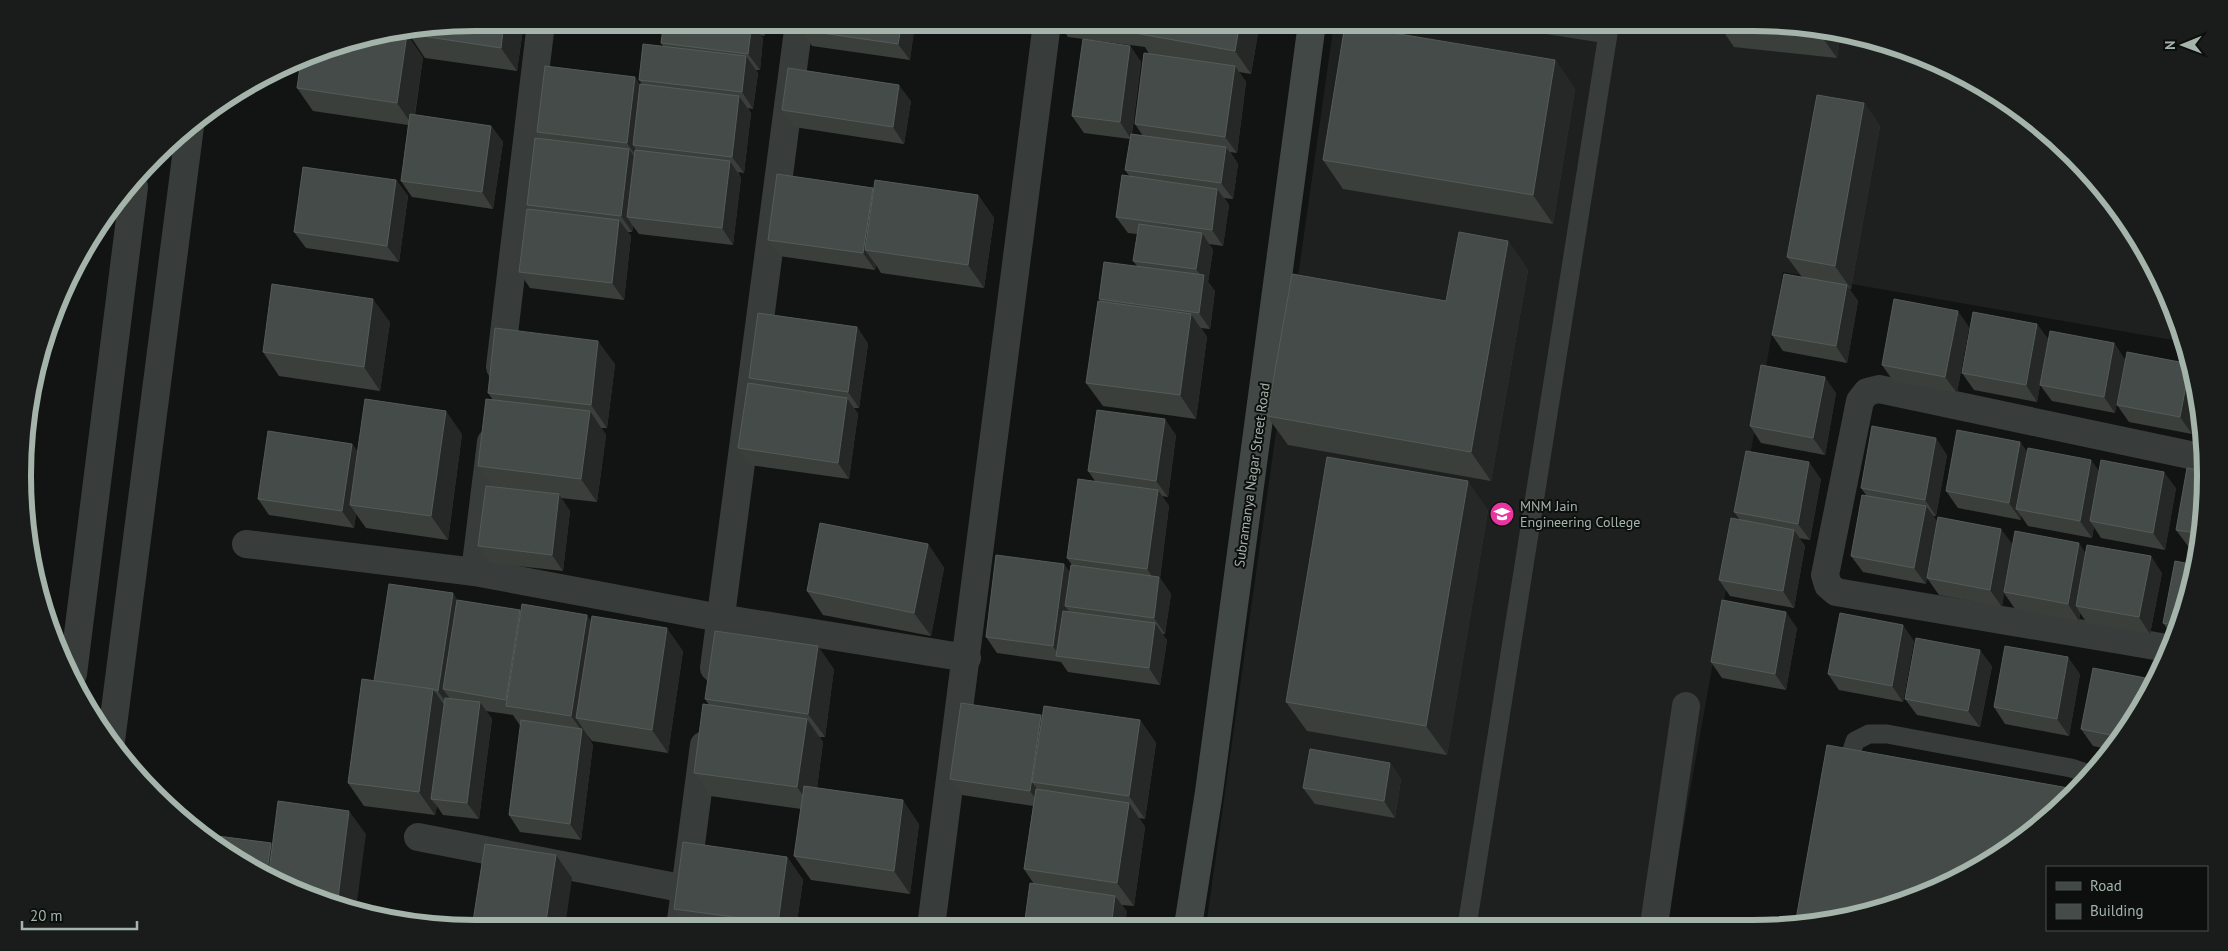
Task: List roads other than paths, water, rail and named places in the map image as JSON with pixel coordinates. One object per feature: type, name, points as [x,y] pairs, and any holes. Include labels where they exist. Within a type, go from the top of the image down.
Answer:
[{"type":"street","points":[[476,572],[540,31]]},
{"type":"street","points":[[710,696],[798,31]]},
{"type":"street","points":[[932,920],[1046,31]]},
{"type":"street","name":"Subramanya Nagar Street Road","points":[[1189,920],[1212,772],[1311,31]]},
{"type":"street","points":[[112,731],[189,136]]},
{"type":"street","points":[[74,666],[133,192]]},
{"type":"street","points":[[2162,647],[1836,592],[1828,585],[1825,575],[1860,401],[1867,392],[1879,389],[2196,456]]},
{"type":"street","points":[[246,544],[476,572],[720,618],[967,658]]},
{"type":"street","points":[[1655,920],[1686,706]]},
{"type":"street","points":[[681,920],[707,725]]},
{"type":"street","points":[[418,837],[686,889]]},
{"type":"lane","points":[[1468,920],[1608,34],[1590,31]]},
{"type":"lane","points":[[1840,794],[1846,766],[1855,741],[1870,734],[1907,737],[2071,768],[2083,772]]},
{"type":"place","name":"MNM Jain Engineering College","points":[[1502,514]]}]
